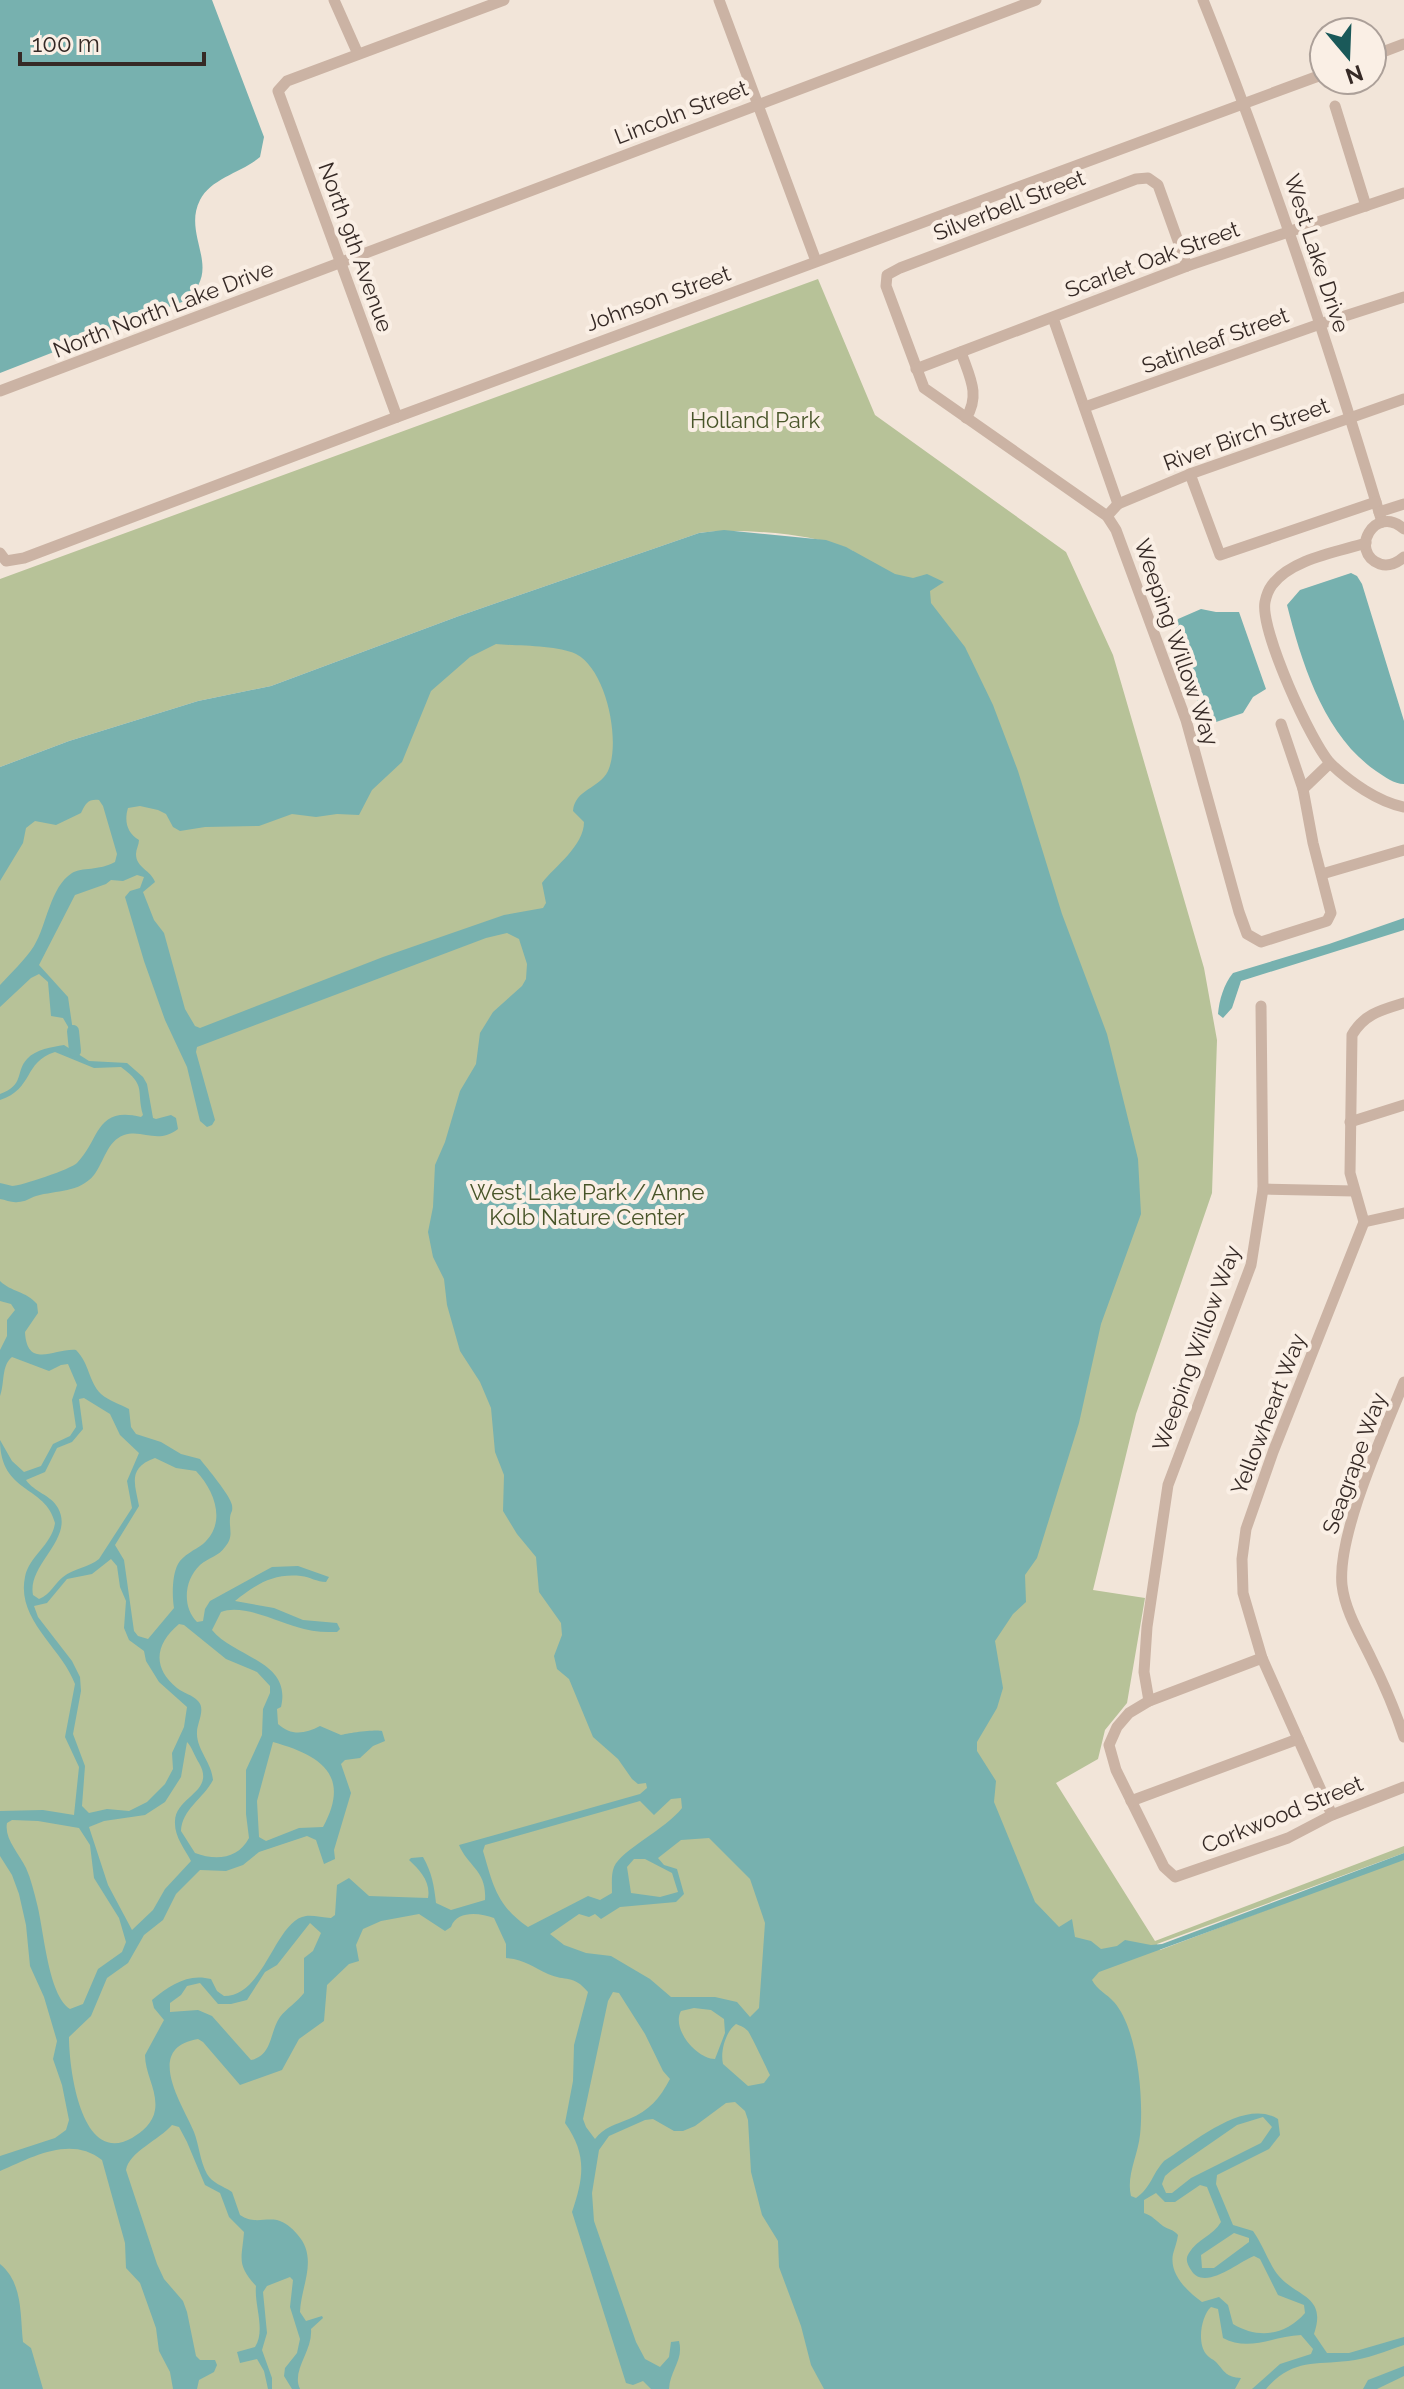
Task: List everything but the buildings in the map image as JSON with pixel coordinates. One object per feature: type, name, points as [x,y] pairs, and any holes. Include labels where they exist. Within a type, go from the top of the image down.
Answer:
[{"type":"street","points":[[334,0],[358,54],[504,0]]},
{"type":"street","points":[[719,0],[816,261]]},
{"type":"street","name":"Lincoln Street","points":[[341,264],[1036,0]]},
{"type":"street","name":"West Lake Drive","points":[[1203,0],[1245,103],[1290,230],[1379,512]]},
{"type":"street","name":"North 9th Avenue","points":[[358,54],[287,81],[278,91],[397,417]]},
{"type":"street","name":"Johnson Street","points":[[3,557],[24,558],[1308,80]]},
{"type":"street","points":[[1335,106],[1366,206]]},
{"type":"street","name":"Silverbell Street","points":[[887,275],[1136,179],[1148,178],[1158,185],[1187,266]]},
{"type":"street","name":"Scarlet Oak Street","points":[[916,369],[1187,266],[1404,193]]},
{"type":"street","name":"North North Lake Drive","points":[[0,391],[341,264]]},
{"type":"street","name":"Weeping Willow Way","points":[[887,275],[886,286],[924,388],[1107,516],[1116,530],[1186,720],[1247,934],[1261,942],[1327,921],[1331,913],[1322,874]]},
{"type":"street","name":"Satinleaf Street","points":[[1085,407],[1404,297]]},
{"type":"street","points":[[1053,318],[1118,504]]},
{"type":"street","points":[[961,352],[975,395],[966,418]]},
{"type":"street","name":"River Birch Street","points":[[1107,516],[1118,504],[1190,474],[1404,399]]},
{"type":"street","points":[[1190,474],[1220,555],[1404,504]]},
{"type":"street","points":[[1379,512],[1404,529]]},
{"type":"street","points":[[1379,512],[1366,543],[1369,556],[1380,564],[1394,564],[1404,557]]},
{"type":"street","points":[[1366,543],[1291,569],[1273,584],[1264,603],[1268,628],[1313,739],[1330,763],[1386,801],[1404,807]]},
{"type":"street","points":[[1281,724],[1303,789],[1322,874],[1404,850]]},
{"type":"street","points":[[1303,789],[1330,763]]},
{"type":"street","points":[[1404,1003],[1361,1020],[1352,1035],[1350,1122],[1350,1173],[1364,1222],[1404,1213]]},
{"type":"street","name":"Weeping Willow Way","points":[[1149,1701],[1144,1672],[1147,1627],[1168,1485],[1251,1265],[1263,1189],[1261,1006]]},
{"type":"street","points":[[1350,1122],[1404,1105]]},
{"type":"street","points":[[1263,1189],[1354,1191]]},
{"type":"street","name":"Yellowheart Way","points":[[1332,1815],[1262,1658],[1243,1593],[1242,1559],[1246,1529],[1273,1452],[1364,1222]]},
{"type":"street","name":"Seagrape Way","points":[[1404,1382],[1366,1478],[1344,1546],[1342,1585],[1351,1619],[1404,1737]]},
{"type":"street","points":[[1262,1658],[1149,1701],[1129,1713],[1117,1727],[1109,1745],[1116,1770],[1131,1801],[1298,1739]]},
{"type":"street","name":"Corkwood Street","points":[[1131,1801],[1164,1867],[1175,1877],[1288,1838],[1332,1815],[1404,1787]]},
{"type":"green space","name":"West Lake Park / Anne Kolb Nature Center","points":[[818,279],[875,415],[1066,552],[1113,655],[1204,968],[1217,1040],[1212,1193],[1136,1414],[1093,1590],[1145,1598],[1127,1703],[1105,1730],[1098,1759],[1056,1783],[1155,1941],[1404,1846],[1404,1853],[1157,1944],[1160,1950],[1404,1858],[1404,2389],[0,2389],[0,792],[709,537],[853,551],[821,540],[778,533],[699,533],[459,616],[271,686],[198,701],[69,741],[0,767],[0,579]]},
{"type":"water","points":[[0,0],[212,0],[264,137],[260,157],[212,186],[200,200],[196,227],[201,278],[195,290],[182,302],[0,373]]},
{"type":"water","points":[[724,530],[826,540],[846,547],[895,574],[913,578],[927,574],[944,582],[930,591],[931,603],[965,647],[993,705],[1018,771],[1062,914],[1107,1034],[1138,1159],[1141,1214],[1101,1324],[1079,1423],[1037,1558],[1025,1575],[1026,1602],[1013,1614],[995,1641],[1003,1688],[997,1708],[977,1742],[977,1751],[996,1781],[994,1802],[1035,1902],[1059,1927],[1072,1919],[1075,1937],[1091,1941],[1101,1949],[1117,1946],[1125,1940],[1162,1944],[1404,1853],[1404,1860],[1099,1972],[1092,1980],[1122,2014],[1138,2066],[1141,2120],[1130,2181],[1131,2196],[1136,2198],[1141,2194],[1164,2161],[1219,2125],[1250,2114],[1265,2114],[1278,2119],[1280,2135],[1269,2149],[1217,2175],[1216,2184],[1233,2225],[1253,2231],[1282,2280],[1313,2303],[1317,2321],[1314,2334],[1327,2353],[1349,2353],[1404,2337],[1404,2345],[1355,2360],[1304,2365],[1285,2373],[1266,2389],[1252,2389],[1280,2364],[1311,2354],[1313,2349],[1301,2335],[1242,2344],[1223,2338],[1218,2309],[1211,2307],[1201,2330],[1203,2349],[1226,2373],[1241,2378],[1235,2389],[824,2389],[811,2365],[801,2326],[779,2267],[778,2241],[762,2215],[751,2172],[748,2120],[745,2111],[735,2102],[726,2103],[683,2131],[674,2131],[653,2119],[645,2120],[609,2136],[599,2150],[592,2193],[594,2221],[636,2342],[645,2359],[660,2367],[669,2357],[671,2342],[679,2341],[680,2348],[669,2389],[651,2389],[643,2381],[633,2385],[626,2383],[572,2212],[581,2166],[577,2145],[565,2123],[573,2081],[574,2045],[588,1992],[573,1981],[506,1958],[506,1944],[494,1918],[482,1915],[464,1915],[445,1931],[419,1914],[381,1921],[363,1929],[356,1945],[359,1961],[349,1964],[327,1985],[324,2021],[299,2039],[282,2070],[240,2085],[198,2039],[182,2044],[173,2054],[171,2079],[209,2177],[232,2192],[240,2215],[249,2219],[283,2222],[293,2230],[307,2253],[300,2312],[306,2321],[323,2318],[311,2329],[309,2345],[298,2375],[300,2389],[292,2389],[284,2376],[285,2368],[297,2353],[300,2339],[290,2307],[293,2280],[290,2277],[267,2286],[263,2292],[267,2333],[262,2350],[272,2378],[272,2389],[268,2389],[264,2371],[257,2359],[240,2363],[237,2352],[255,2347],[260,2333],[256,2286],[245,2272],[242,2261],[244,2232],[229,2217],[220,2193],[205,2185],[179,2127],[172,2125],[138,2152],[126,2170],[157,2264],[164,2279],[183,2301],[196,2356],[200,2360],[215,2360],[217,2365],[214,2372],[199,2380],[197,2389],[173,2389],[140,2283],[126,2268],[125,2243],[102,2160],[77,2149],[65,2149],[38,2155],[0,2171],[0,2156],[55,2138],[66,2130],[69,2120],[53,2059],[57,2041],[44,1997],[30,1966],[19,1894],[0,1856],[0,1811],[43,1810],[74,1815],[79,1767],[65,1737],[75,1684],[33,1620],[24,1592],[27,1570],[50,1538],[55,1523],[43,1502],[7,1470],[0,1440],[12,1461],[24,1472],[41,1466],[53,1444],[70,1436],[76,1427],[72,1400],[77,1385],[68,1364],[49,1371],[12,1357],[5,1370],[0,1396],[0,1350],[7,1336],[7,1320],[15,1310],[11,1304],[0,1301],[0,1281],[37,1304],[38,1313],[25,1332],[31,1351],[43,1354],[76,1350],[101,1394],[129,1409],[131,1427],[136,1434],[200,1459],[227,1495],[232,1508],[229,1540],[220,1553],[200,1565],[188,1586],[189,1609],[197,1622],[203,1621],[210,1601],[272,1567],[298,1566],[329,1577],[326,1582],[301,1576],[273,1578],[235,1601],[274,1608],[303,1620],[337,1623],[340,1629],[337,1632],[308,1630],[240,1610],[221,1612],[212,1630],[270,1670],[278,1680],[282,1692],[281,1707],[277,1709],[278,1724],[298,1732],[320,1726],[341,1735],[382,1731],[385,1741],[373,1746],[360,1758],[345,1760],[341,1764],[351,1793],[334,1850],[335,1859],[324,1864],[316,1840],[307,1836],[259,1852],[243,1865],[226,1871],[200,1870],[176,1894],[163,1920],[144,1935],[128,1963],[107,1978],[91,2016],[69,2037],[75,2090],[81,2110],[101,2139],[115,2143],[132,2138],[152,2119],[155,2096],[145,2055],[164,2020],[154,2008],[152,2000],[166,1990],[187,1979],[203,1978],[211,1979],[217,1991],[224,1996],[238,1993],[260,1972],[295,1921],[306,1916],[331,1918],[335,1915],[337,1885],[349,1878],[369,1896],[428,1898],[426,1882],[409,1860],[411,1858],[423,1857],[429,1868],[436,1903],[451,1910],[485,1900],[480,1875],[459,1845],[640,1794],[647,1788],[646,1783],[638,1784],[632,1779],[618,1759],[593,1737],[569,1679],[557,1669],[554,1656],[562,1635],[561,1623],[539,1592],[536,1557],[503,1511],[504,1475],[495,1452],[491,1408],[480,1382],[460,1351],[447,1305],[444,1279],[433,1257],[428,1232],[435,1165],[460,1091],[476,1064],[480,1033],[493,1012],[526,979],[527,964],[519,939],[507,933],[486,938],[197,1047],[215,1120],[207,1127],[200,1121],[187,1067],[165,1020],[125,897],[130,891],[140,888],[144,877],[137,875],[123,881],[111,880],[75,895],[39,965],[68,997],[73,1031],[63,1018],[51,1016],[48,982],[39,974],[0,1007],[0,985],[34,946],[54,897],[65,879],[76,871],[115,862],[117,854],[103,806],[99,800],[92,800],[81,813],[56,825],[35,821],[26,828],[23,843],[0,881],[0,767],[69,741],[198,701],[271,686],[459,616],[699,533]],"holes":[[[496,644],[548,647],[576,654],[587,662],[603,690],[612,725],[612,758],[604,777],[583,793],[575,804],[573,811],[584,822],[583,831],[574,847],[542,883],[546,903],[543,908],[504,915],[383,957],[200,1028],[195,1026],[185,1009],[164,933],[154,920],[143,892],[155,882],[137,859],[139,840],[128,826],[128,808],[140,806],[158,810],[166,814],[173,827],[180,831],[205,827],[259,826],[292,814],[316,817],[359,815],[372,790],[402,762],[431,691],[470,657]],[[84,1398],[110,1414],[120,1435],[139,1453],[127,1481],[132,1508],[99,1559],[67,1574],[39,1599],[33,1595],[33,1584],[56,1541],[62,1519],[55,1504],[26,1480],[45,1472],[57,1448],[72,1442],[83,1429],[79,1399]],[[155,1458],[176,1468],[196,1471],[216,1507],[215,1527],[210,1536],[178,1564],[173,1586],[174,1608],[148,1639],[134,1631],[124,1560],[115,1545],[139,1506],[135,1484],[137,1472]],[[111,1559],[117,1566],[126,1601],[124,1628],[129,1640],[144,1651],[146,1661],[159,1682],[187,1707],[184,1727],[172,1753],[173,1769],[165,1784],[147,1802],[129,1811],[107,1809],[89,1813],[82,1806],[85,1766],[73,1734],[81,1691],[80,1677],[72,1661],[38,1617],[34,1606],[47,1603],[67,1579],[92,1574]],[[179,1624],[184,1625],[226,1659],[257,1672],[270,1686],[263,1709],[262,1735],[246,1770],[249,1838],[233,1854],[211,1857],[195,1853],[181,1831],[185,1816],[213,1780],[197,1738],[200,1704],[177,1688],[163,1672],[161,1647],[171,1631]],[[187,1742],[203,1773],[199,1788],[182,1805],[175,1821],[178,1837],[191,1861],[165,1889],[153,1910],[132,1930],[108,1885],[89,1827],[104,1821],[145,1815],[165,1802],[181,1777]],[[273,1742],[317,1761],[332,1780],[334,1793],[323,1827],[299,1828],[266,1841],[259,1837],[257,1801]],[[681,1798],[682,1808],[618,1860],[612,1873],[612,1893],[600,1900],[588,1896],[528,1927],[509,1911],[493,1884],[483,1851],[485,1845],[640,1801],[654,1815],[671,1799]],[[12,1820],[38,1821],[79,1828],[90,1845],[94,1878],[119,1918],[126,1942],[122,1952],[98,1969],[83,2004],[70,2009],[57,1990],[31,1881],[10,1840],[7,1823]],[[709,1838],[750,1879],[765,1923],[759,2008],[750,2017],[737,2002],[715,1997],[671,1997],[650,1979],[611,1956],[586,1953],[564,1945],[550,1934],[579,1914],[589,1917],[595,1914],[601,1919],[620,1907],[676,1902],[684,1894],[677,1869],[664,1865],[658,1858],[681,1840]],[[634,1859],[645,1859],[672,1873],[678,1892],[660,1897],[631,1893],[627,1867]],[[310,1923],[321,1933],[313,1951],[304,1958],[304,1993],[280,2017],[267,2048],[258,2057],[251,2060],[212,2016],[198,2010],[170,2012],[170,2003],[187,1986],[200,1983],[218,2004],[247,2000],[265,1972],[277,1965]],[[613,1992],[619,1993],[670,2079],[653,2103],[636,2116],[606,2129],[595,2139],[583,2119],[608,2001]],[[694,2008],[711,2010],[724,2019],[725,2033],[715,2059],[694,2049],[680,2026],[681,2011]],[[736,2024],[748,2031],[770,2075],[764,2083],[748,2086],[723,2064],[722,2053],[727,2036]],[[1263,2117],[1272,2127],[1261,2143],[1191,2178],[1172,2193],[1166,2193],[1162,2184],[1165,2176],[1237,2125]],[[1200,2185],[1207,2187],[1221,2222],[1189,2253],[1187,2262],[1191,2270],[1197,2276],[1212,2277],[1254,2256],[1260,2259],[1278,2295],[1304,2305],[1305,2313],[1289,2327],[1271,2333],[1252,2332],[1233,2324],[1228,2305],[1219,2297],[1202,2302],[1180,2281],[1172,2261],[1178,2235],[1144,2213],[1144,2200],[1156,2193],[1165,2202],[1175,2202]],[[1234,2233],[1249,2238],[1249,2242],[1214,2268],[1202,2268],[1201,2255]]]},
{"type":"water","points":[[1351,573],[1362,584],[1404,721],[1404,784],[1376,771],[1342,738],[1308,674],[1287,605],[1300,590]]},
{"type":"water","points":[[1201,609],[1239,612],[1266,689],[1253,697],[1243,713],[1216,722],[1201,711],[1175,631],[1178,619]]},
{"type":"water","points":[[1404,918],[1404,930],[1241,981],[1232,1008],[1223,1018],[1218,1014],[1222,992],[1233,973]]},
{"type":"water","points":[[64,1045],[89,1061],[127,1063],[147,1084],[153,1118],[171,1115],[176,1118],[178,1129],[164,1136],[131,1134],[118,1138],[94,1175],[75,1188],[21,1202],[0,1199],[0,1183],[17,1185],[73,1166],[107,1121],[115,1116],[143,1115],[138,1084],[121,1067],[94,1068],[55,1052],[38,1062],[18,1089],[0,1100],[0,1094],[13,1087],[23,1064],[31,1056],[44,1049]]},
{"type":"water","points":[[0,2264],[17,2290],[23,2342],[31,2348],[43,2389],[0,2389]]},
{"type":"water","points":[[1404,2366],[1404,2376],[1377,2389],[1363,2389],[1368,2380]]},
{"type":"waterway","points":[[73,1031],[75,1051]]},
{"type":"park label","name":"Holland Park","points":[[755,420]]}]
